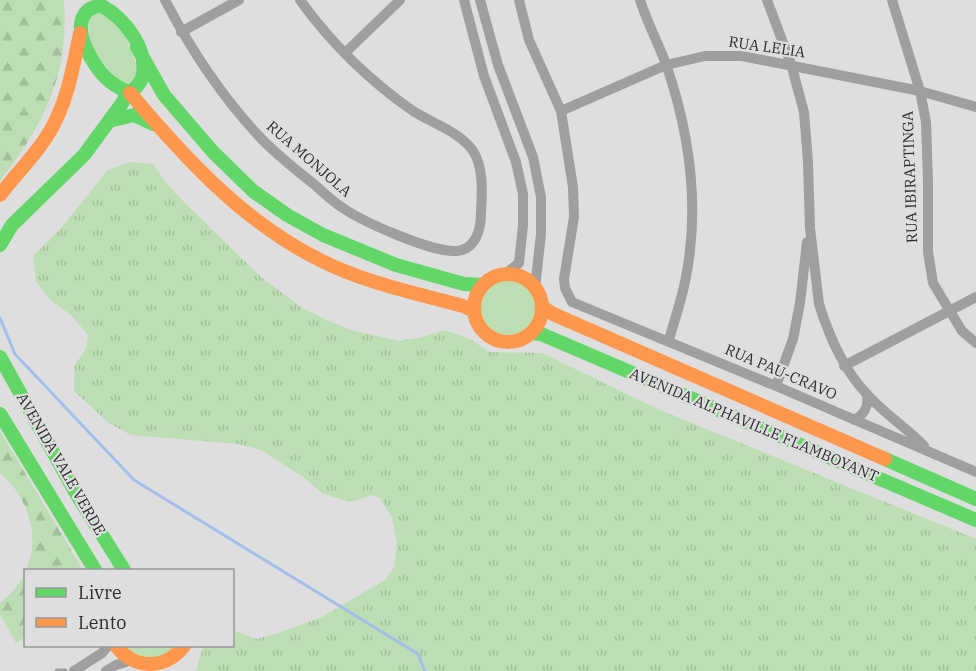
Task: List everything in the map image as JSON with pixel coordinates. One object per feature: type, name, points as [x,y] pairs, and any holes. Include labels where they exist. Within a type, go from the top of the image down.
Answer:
[{"type":"street","points":[[79,0],[88,54],[97,69],[117,88],[129,92],[199,170],[241,209],[313,257],[352,274],[464,306],[474,311]]},
{"type":"street","name":"RUA MONJOLA","points":[[165,0],[181,32],[221,91],[258,136],[342,208],[386,231],[438,248],[457,251],[475,241],[481,224],[482,196],[479,166],[475,153],[466,142],[414,111],[345,53]]},
{"type":"street","points":[[181,32],[239,0]]},
{"type":"street","points":[[300,0],[345,53],[400,0]]},
{"type":"street","points":[[464,0],[484,76],[516,162],[523,194],[519,263],[504,275]]},
{"type":"street","points":[[480,0],[498,65],[533,157],[541,197],[541,234],[535,288]]},
{"type":"street","points":[[519,0],[529,40],[561,111]]},
{"type":"street","points":[[640,0],[666,65],[678,107],[691,170],[692,225],[685,282],[669,340]]},
{"type":"street","points":[[767,0],[791,64],[804,112],[810,228],[819,304],[844,366],[867,395],[928,451]]},
{"type":"street","name":"RUA IBIRAPTINGA","points":[[892,0],[920,92],[926,134],[928,252],[933,283],[962,331],[976,343]]},
{"type":"street","points":[[0,195],[47,135],[62,109],[70,84],[82,21],[90,7],[100,5],[112,7],[128,28],[164,95],[213,152],[253,191],[287,215],[323,236],[396,265],[465,284],[483,285]]},
{"type":"street","points":[[0,245],[12,225],[84,155],[129,92],[139,86],[142,77],[137,47]]},
{"type":"street","name":"RUA LELIA","points":[[561,111],[666,65],[705,56],[742,56],[791,64],[920,92],[976,107]]},
{"type":"street","name":"RUA PAU-CRAVO","points":[[561,111],[573,197],[574,217],[564,279],[565,288],[572,302],[669,340],[976,472]]},
{"type":"street","points":[[109,121],[134,115],[162,129]]},
{"type":"street","points":[[776,386],[793,339],[800,303],[807,232],[810,228]]},
{"type":"street","points":[[504,275],[516,275],[526,280],[535,288],[542,307],[541,316],[532,333],[512,342],[501,342],[491,338],[477,322],[474,311],[476,297],[483,285],[496,276],[504,275]]},
{"type":"street","points":[[844,366],[976,297]]},
{"type":"street","points":[[800,303],[810,299],[819,304]]},
{"type":"street","name":"AVENIDA ALPHAVILLE FLAMBOYANT","points":[[542,307],[563,319],[976,499]]},
{"type":"street","name":"AVENIDA ALPHAVILLE FLAMBOYANT","points":[[532,333],[541,334],[976,520]]},
{"type":"street","name":"AVENIDA VALE VERDE","points":[[0,357],[76,495],[123,569]]},
{"type":"street","points":[[854,420],[865,411],[867,395]]},
{"type":"street","name":"AVENIDA VALE VERDE","points":[[0,414],[95,569]]},
{"type":"street","points":[[74,671],[102,653],[106,647]]},
{"type":"street","points":[[118,647],[134,667]]},
{"type":"street","points":[[106,671],[116,665],[148,670],[160,669],[170,664],[182,651]]},
{"type":"street","points":[[172,671],[182,651]]},
{"type":"lane","points":[[57,671],[65,671]]},
{"type":"green space","points":[[0,0],[64,0],[65,27],[58,75],[51,97],[30,139],[0,181]]},
{"type":"green space","points":[[99,10],[124,31],[137,67],[135,82],[124,86],[92,52],[87,18]]},
{"type":"green space","points":[[129,162],[153,164],[184,202],[262,278],[301,307],[327,320],[351,330],[399,341],[445,330],[472,340],[489,352],[542,353],[660,410],[976,539],[976,671],[196,671],[203,647],[234,647],[234,630],[257,639],[279,633],[324,616],[386,579],[394,567],[397,542],[392,518],[380,498],[372,495],[355,501],[346,501],[322,493],[303,477],[261,450],[238,444],[131,435],[110,424],[74,391],[74,366],[86,349],[88,335],[71,315],[50,300],[36,281],[33,256],[61,228],[107,171]]},
{"type":"green space","points":[[502,279],[514,279],[529,287],[537,302],[537,314],[529,329],[514,337],[502,337],[487,329],[479,314],[479,302],[487,287]]},
{"type":"green space","points":[[0,431],[82,569],[26,569],[31,556],[32,538],[30,521],[24,503],[14,487],[0,473]]},
{"type":"green space","points":[[24,575],[24,638],[16,643],[0,614],[0,603],[15,589]]},
{"type":"green space","points":[[123,647],[175,647],[148,664]]},
{"type":"waterway","points":[[0,318],[15,354],[134,480],[418,654],[425,671]]},
{"type":"traffic: fast","points":[[100,5],[126,26],[139,46],[142,56],[142,78],[130,93],[117,87],[106,78],[95,65],[85,46],[82,37],[82,18],[88,10],[100,5]]},
{"type":"traffic: fast","points":[[137,47],[164,95],[213,152],[253,191],[287,215],[323,235],[396,265],[464,284],[483,285]]},
{"type":"traffic: fast","points":[[0,245],[12,225],[84,155],[123,102],[127,92]]},
{"type":"traffic: fast","points":[[109,121],[134,115],[153,124]]},
{"type":"traffic: fast","points":[[532,333],[541,334],[976,520]]},
{"type":"traffic: fast","points":[[0,357],[77,495],[123,569]]},
{"type":"traffic: fast","points":[[0,414],[94,569]]},
{"type":"traffic: fast","points":[[885,459],[976,499]]},
{"type":"traffic: slow","points":[[0,195],[47,136],[60,112],[80,33]]},
{"type":"traffic: slow","points":[[130,93],[217,187],[241,208],[292,245],[355,275],[474,311]]},
{"type":"traffic: slow","points":[[508,274],[521,277],[532,284],[539,295],[542,308],[539,321],[532,332],[521,339],[508,342],[495,339],[484,332],[477,321],[474,308],[477,295],[484,284],[495,277],[508,274]]},
{"type":"traffic: slow","points":[[542,307],[553,314],[885,459]]},
{"type":"traffic: slow","points":[[117,647],[132,660],[150,664],[168,660],[183,647]]}]
